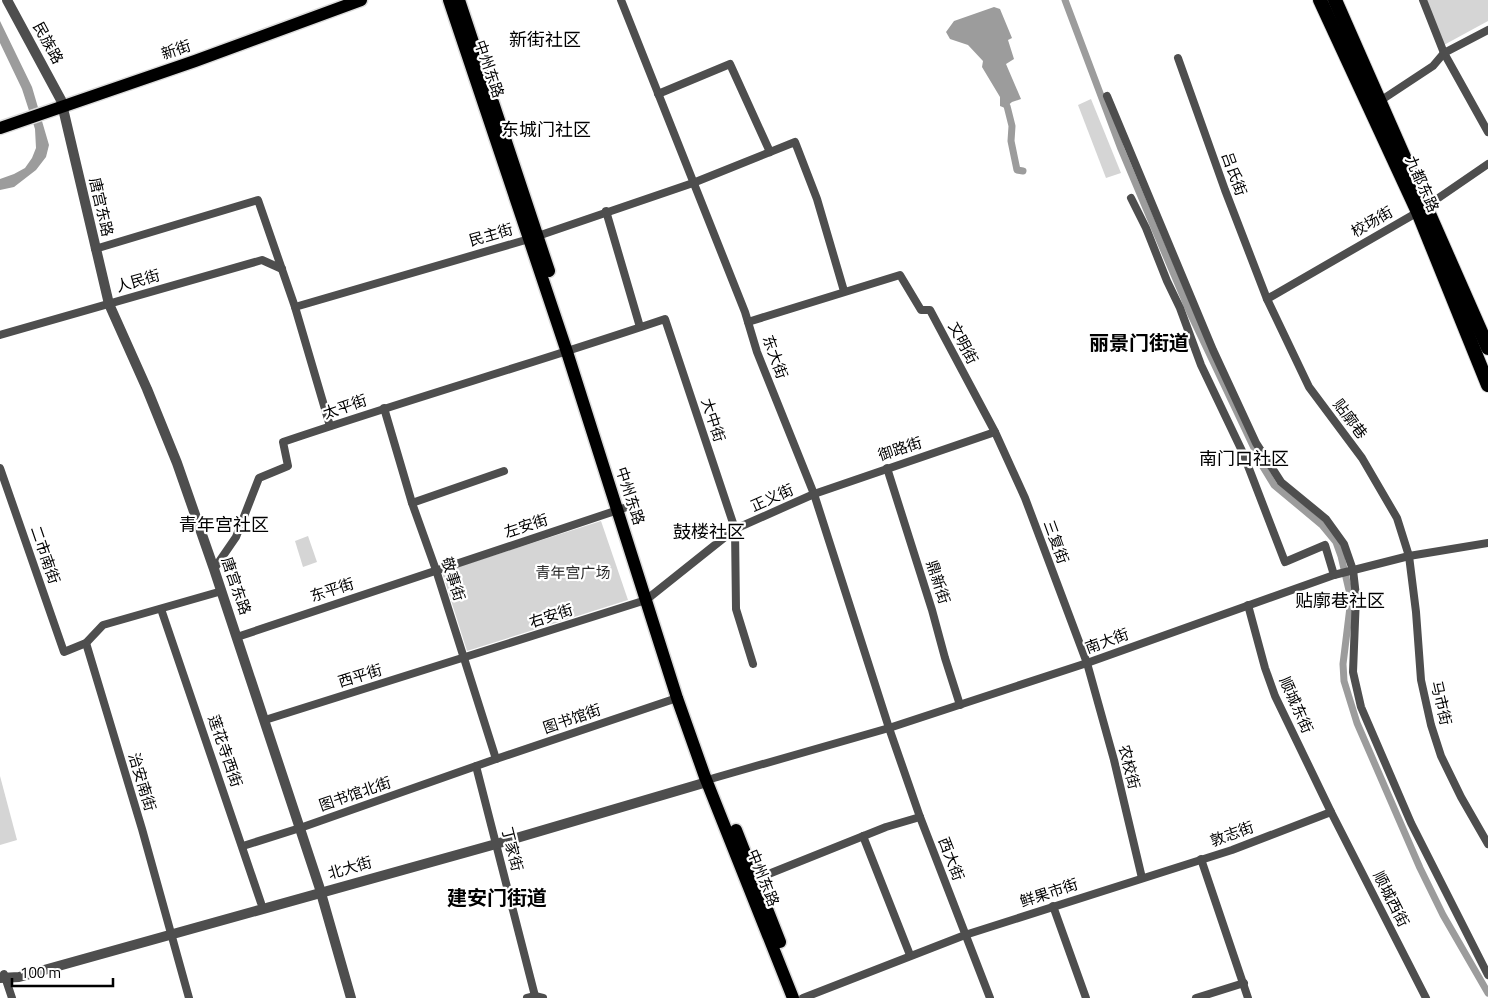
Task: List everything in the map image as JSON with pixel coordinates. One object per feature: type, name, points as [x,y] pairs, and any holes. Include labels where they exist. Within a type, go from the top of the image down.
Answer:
[{"type":"highway","name":"九都东路","points":[[1320,0],[1488,348]]},
{"type":"highway","name":"九都东路","points":[[1335,0],[1380,101],[1488,385]]},
{"type":"main road","name":"新街","points":[[0,128],[22,117],[210,50],[341,0]]},
{"type":"main road","name":"新街","points":[[62,103],[195,61],[361,0]]},
{"type":"main road","name":"中州东路","points":[[449,0],[533,237],[709,779],[756,879],[802,998]]},
{"type":"main road","name":"中州东路","points":[[459,0],[533,237]]},
{"type":"main road","name":"新街","points":[[0,121],[22,117]]},
{"type":"main road","name":"中州东路","points":[[649,598],[677,698],[793,998]]},
{"type":"street","name":"民族路","points":[[7,0],[62,103]]},
{"type":"street","name":"东大街","points":[[621,0],[814,494],[889,728]]},
{"type":"street","points":[[1423,0],[1444,53],[1488,132]]},
{"type":"street","points":[[1380,101],[1433,66],[1444,53],[1488,30]]},
{"type":"street","name":"吕氏街","points":[[1178,58],[1225,190],[1267,299]]},
{"type":"street","points":[[658,94],[730,64],[770,152]]},
{"type":"street","points":[[1107,96],[1213,350],[1256,443],[1281,482],[1326,519],[1344,544],[1353,570],[1356,596],[1353,672],[1361,707],[1411,823],[1488,975]]},
{"type":"street","name":"唐宫东路","points":[[62,103],[109,304],[147,389],[177,463],[222,591],[320,889],[351,998]]},
{"type":"street","name":"民主街","points":[[295,307],[533,237],[693,183],[795,142],[817,199],[844,291]]},
{"type":"street","name":"校场街","points":[[1267,299],[1422,209],[1488,164]]},
{"type":"street","points":[[1131,198],[1180,308],[1201,365],[1243,453],[1285,562],[1325,545],[1334,575]]},
{"type":"street","points":[[95,249],[258,200],[295,307],[330,426]]},
{"type":"street","points":[[606,211],[640,328]]},
{"type":"street","name":"人民街","points":[[0,335],[262,260],[282,269]]},
{"type":"street","name":"文明街","points":[[844,291],[900,275],[921,310],[930,310],[995,432]]},
{"type":"street","points":[[748,322],[844,291]]},
{"type":"street","name":"贴廓巷","points":[[1267,299],[1309,387],[1362,458],[1397,518],[1409,556]]},
{"type":"street","name":"太平街","points":[[214,569],[236,537],[259,478],[288,466],[282,442],[666,319]]},
{"type":"street","name":"大中街","points":[[666,319],[734,526],[736,610],[753,664]]},
{"type":"street","name":"敬事街","points":[[384,408],[412,503],[436,570],[496,759]]},
{"type":"street","name":"御路街","points":[[814,494],[995,432]]},
{"type":"street","name":"三复街","points":[[995,432],[1026,498],[1087,663]]},
{"type":"street","name":"二市南街","points":[[0,468],[64,652],[86,643]]},
{"type":"street","name":"鼎新街","points":[[887,468],[960,705]]},
{"type":"street","points":[[412,503],[504,471]]},
{"type":"street","name":"正义街","points":[[649,598],[734,526],[814,494]]},
{"type":"street","name":"左安街","points":[[436,570],[621,509]]},
{"type":"street","name":"南大街","points":[[709,779],[889,728],[960,705],[1087,663],[1334,575],[1409,556],[1488,543]]},
{"type":"street","name":"马市街","points":[[1409,556],[1416,612],[1421,680],[1432,725],[1441,756],[1461,797],[1488,844]]},
{"type":"street","name":"东平街","points":[[237,637],[436,570]]},
{"type":"street","points":[[86,643],[103,624],[222,591]]},
{"type":"street","name":"右安街","points":[[463,658],[649,598]]},
{"type":"street","name":"顺城东街","points":[[1248,606],[1275,696],[1331,812]]},
{"type":"street","name":"莲花寺西街","points":[[161,609],[261,903]]},
{"type":"street","name":"治安南街","points":[[86,643],[189,998]]},
{"type":"street","name":"西平街","points":[[265,720],[463,658]]},
{"type":"street","name":"农校街","points":[[1087,663],[1114,760],[1142,878]]},
{"type":"street","name":"图书馆街","points":[[476,766],[677,698]]},
{"type":"street","name":"西大街","points":[[889,728],[920,817],[990,998]]},
{"type":"street","name":"图书馆北街","points":[[243,846],[476,766]]},
{"type":"street","name":"丁家街","points":[[476,766],[535,997]]},
{"type":"street","name":"北大街","points":[[2,976],[495,841],[709,779]]},
{"type":"street","name":"敦志街","points":[[1142,878],[1232,850],[1331,812]]},
{"type":"street","name":"顺城西街","points":[[1331,812],[1426,998]]},
{"type":"street","points":[[756,879],[864,836],[920,817]]},
{"type":"street","points":[[864,836],[910,955]]},
{"type":"street","points":[[1201,859],[1248,998]]},
{"type":"street","name":"鲜果市街","points":[[802,998],[965,935],[1142,878]]},
{"type":"street","name":"北大街","points":[[170,931],[261,903],[320,889]]},
{"type":"street","points":[[1053,906],[1086,998]]},
{"type":"street","points":[[2,976],[12,998]]},
{"type":"street","points":[[1196,998],[1244,983]]},
{"type":"green space","points":[[1426,0],[1488,0],[1488,21],[1442,46]]},
{"type":"green space","points":[[1091,99],[1121,173],[1106,178],[1078,105]]},
{"type":"green space","name":"青年宫广场","points":[[601,521],[628,600],[467,651],[442,572]]},
{"type":"green space","points":[[308,536],[317,562],[303,567],[295,541]]},
{"type":"green space","points":[[0,776],[17,840],[0,845]]},
{"type":"shaded area","points":[[994,7],[1000,9],[1012,38],[1008,40],[1014,59],[1006,64],[1021,99],[1012,102],[1005,108],[1000,106],[1000,97],[982,67],[983,61],[968,45],[950,39],[946,32],[954,21]]},
{"type":"shaded area","points":[[0,21],[32,87],[49,145],[46,157],[36,170],[14,187],[0,190],[0,179],[25,168],[36,148],[35,129],[22,89],[0,43]]},
{"type":"waterway","points":[[1065,0],[1121,149],[1191,315],[1263,467],[1274,485],[1322,525],[1336,542],[1351,599],[1343,664],[1344,681],[1357,723],[1420,868],[1443,915],[1488,993]]},
{"type":"waterway","points":[[1007,106],[1012,126],[1011,141],[1017,170],[1023,171]]},
{"type":"district","name":"新街社区","points":[[545,40]]},
{"type":"district","name":"东城门社区","points":[[546,130]]},
{"type":"district","name":"丽景门街道","points":[[1139,343]]},
{"type":"district","name":"南门口社区","points":[[1244,459]]},
{"type":"district","name":"青年宫社区","points":[[224,525]]},
{"type":"district","name":"鼓楼社区","points":[[709,532]]},
{"type":"district","name":"贴廓巷社区","points":[[1340,601]]},
{"type":"district","name":"建安门街道","points":[[497,898]]}]
